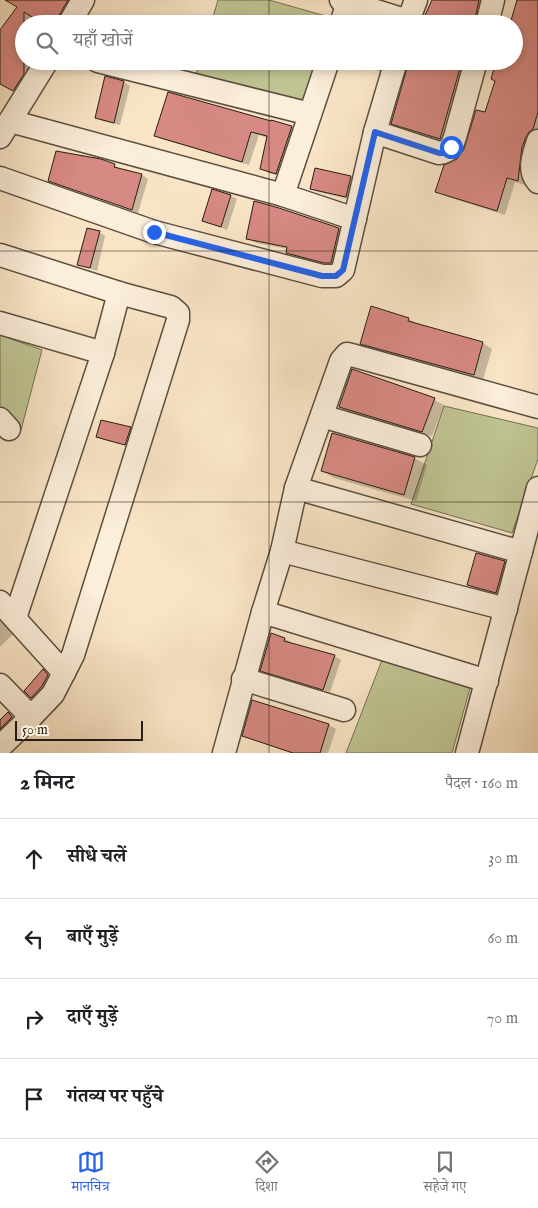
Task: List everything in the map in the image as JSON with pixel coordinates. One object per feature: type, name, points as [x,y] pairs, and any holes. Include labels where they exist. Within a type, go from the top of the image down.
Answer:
[{"type":"street","points":[[74,15],[82,0]]},
{"type":"street","points":[[411,15],[416,0]]},
{"type":"street","points":[[489,15],[493,0]]},
{"type":"street","points":[[343,15],[345,1],[387,15]]},
{"type":"street","points":[[41,70],[5,129],[283,195],[355,218]]},
{"type":"street","points":[[134,70],[310,114]]},
{"type":"street","points":[[283,195],[325,70]]},
{"type":"street","points":[[0,178],[154,232],[322,276],[336,276],[343,270],[375,132],[393,70]]},
{"type":"street","points":[[375,132],[439,153],[445,153],[451,147],[455,137],[474,70]]},
{"type":"street","points":[[538,140],[532,159],[532,170],[538,182]]},
{"type":"street","points":[[0,255],[119,293],[171,307],[178,313],[178,320],[73,654],[53,694],[32,717],[0,746]]},
{"type":"street","points":[[15,618],[102,353],[119,293]]},
{"type":"street","points":[[0,323],[102,353]]},
{"type":"street","points":[[227,752],[244,679],[282,551],[296,488],[341,361],[347,354],[538,407]]},
{"type":"street","points":[[322,416],[420,445]]},
{"type":"street","points":[[296,488],[521,552]]},
{"type":"street","points":[[468,753],[538,488]]},
{"type":"street","points":[[282,551],[506,609]]},
{"type":"street","points":[[0,602],[64,673]]},
{"type":"street","points":[[263,612],[487,681]]},
{"type":"street","points":[[244,679],[344,710]]},
{"type":"street","points":[[0,686],[32,717]]},
{"type":"green space","points":[[218,0],[269,0],[322,15],[214,15]]},
{"type":"green space","points":[[197,70],[323,70],[310,112],[194,81]]},
{"type":"green space","points":[[0,335],[42,350],[21,430],[0,409]]},
{"type":"green space","points":[[444,406],[538,428],[538,459],[512,533],[411,504]]},
{"type":"green space","points":[[382,660],[470,688],[452,753],[346,753]]},
{"type":"building","points":[[5,0],[68,0],[59,15],[29,15],[24,12],[24,15],[15,15],[15,70],[24,70],[24,74],[13,91],[0,84],[0,30],[17,7]]},
{"type":"building","points":[[432,0],[479,0],[476,15],[425,15]]},
{"type":"building","points":[[517,0],[538,0],[538,112],[533,129],[529,132],[522,147],[518,181],[507,178],[497,211],[435,192],[444,165],[457,159],[464,149],[476,110],[485,112],[495,81],[491,79],[494,70],[523,70],[523,15],[513,15]]},
{"type":"building","points":[[406,70],[459,70],[440,139],[391,124]]},
{"type":"building","points":[[105,76],[124,81],[114,123],[95,118]]},
{"type":"building","points":[[168,92],[292,126],[276,174],[260,169],[267,136],[251,132],[242,162],[154,136]]},
{"type":"building","points":[[56,151],[101,159],[115,164],[114,167],[142,174],[132,210],[48,181]]},
{"type":"building","points":[[315,168],[351,176],[346,197],[310,189]]},
{"type":"building","points":[[212,189],[231,195],[221,227],[202,221]]},
{"type":"building","points":[[254,201],[339,228],[331,263],[324,263],[286,253],[287,247],[246,239]]},
{"type":"building","points":[[87,228],[100,231],[90,268],[77,265]]},
{"type":"building","points":[[371,306],[409,318],[408,321],[483,342],[474,375],[360,344]]},
{"type":"building","points":[[352,369],[435,398],[422,432],[339,407]]},
{"type":"building","points":[[101,420],[131,427],[125,445],[96,437]]},
{"type":"building","points":[[332,433],[415,457],[404,495],[321,471]]},
{"type":"building","points":[[476,553],[505,561],[496,593],[467,585]]},
{"type":"building","points":[[271,633],[285,638],[284,641],[335,655],[323,690],[260,671]]},
{"type":"building","points":[[43,669],[48,675],[42,686],[31,698],[24,691]]},
{"type":"building","points":[[252,700],[329,724],[320,753],[293,753],[242,736]]},
{"type":"building","points":[[8,712],[12,717],[0,729],[0,720]]},
{"type":"route","points":[[154,232],[322,276],[336,276],[343,270],[375,132],[439,153],[445,153],[451,147]]}]
